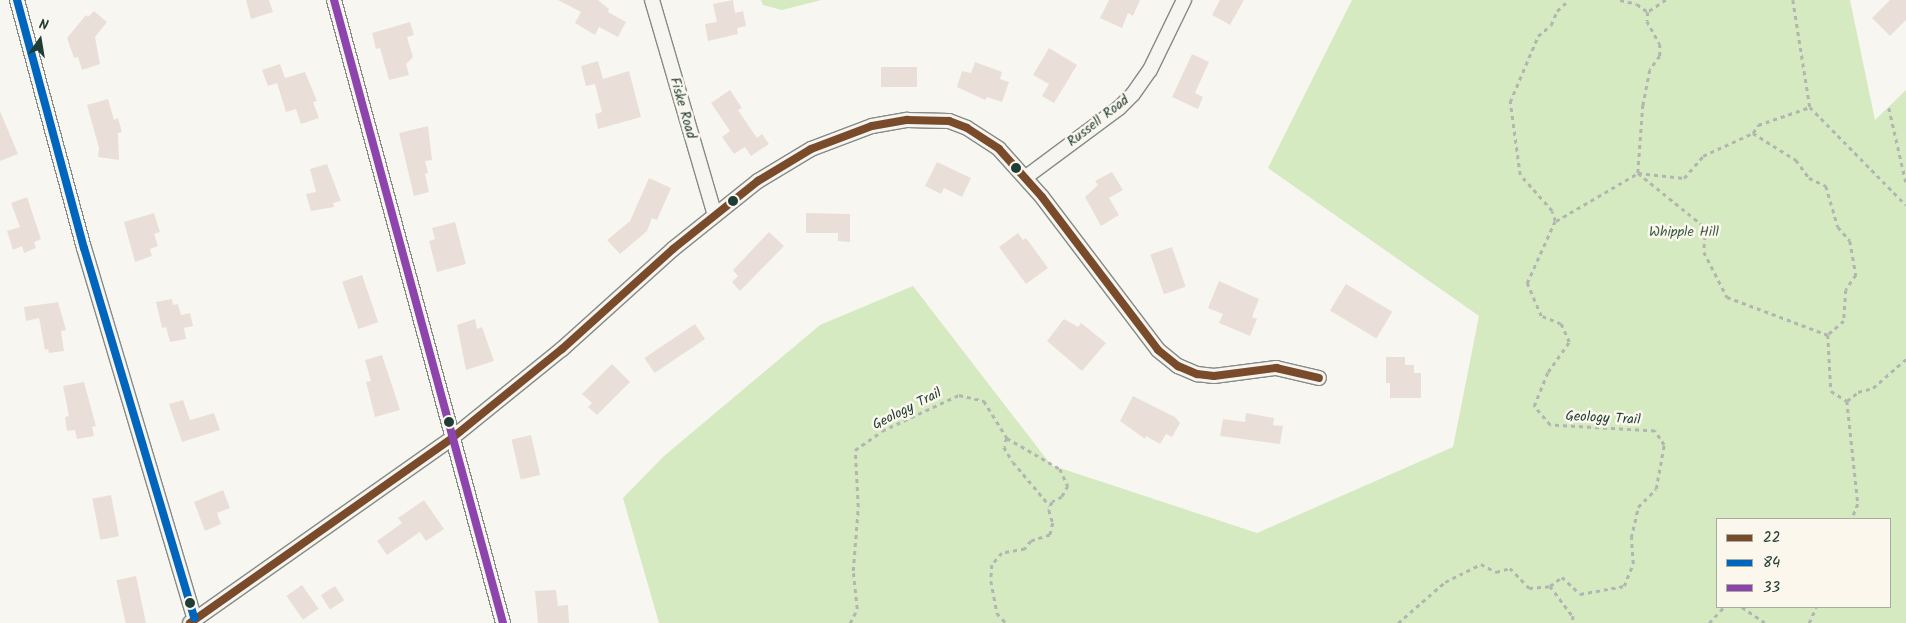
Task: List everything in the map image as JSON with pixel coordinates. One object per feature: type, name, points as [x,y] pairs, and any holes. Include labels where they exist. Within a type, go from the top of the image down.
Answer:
[{"type":"street","points":[[17,0],[84,248],[192,620],[265,573],[452,438],[562,349],[758,181],[811,149],[851,132],[907,120],[942,120],[967,128],[1004,154],[1026,177],[1122,306],[1168,359],[1188,370],[1206,375],[1276,368],[1319,378]]},
{"type":"street","points":[[334,0],[503,623]]},
{"type":"street","name":"Fiske Road","points":[[652,0],[715,216]]},
{"type":"street","name":"Russell Road","points":[[1026,177],[1120,108],[1133,94],[1150,70],[1184,0]]},
{"type":"path","points":[[1569,0],[1556,11],[1551,25],[1538,36],[1510,102],[1520,175],[1552,211],[1555,221],[1638,173],[1684,178],[1703,156],[1753,133],[1758,125],[1810,107]]},
{"type":"path","points":[[1620,0],[1637,4],[1648,12]]},
{"type":"path","points":[[1638,173],[1644,105],[1650,70],[1660,56],[1660,44],[1647,21],[1648,12],[1666,0]]},
{"type":"path","points":[[1793,0],[1810,107],[1906,205]]},
{"type":"path","points":[[1889,108],[1906,182]]},
{"type":"path","points":[[1753,133],[1796,160],[1809,178],[1826,186],[1838,227],[1850,241],[1856,275],[1846,290],[1844,321],[1828,335]]},
{"type":"path","points":[[1638,173],[1706,228],[1704,252],[1727,296],[1828,335]]},
{"type":"path","name":"Geology Trail","points":[[1398,623],[1445,582],[1481,564],[1496,572],[1510,568],[1529,588],[1550,586],[1562,577],[1580,594],[1624,586],[1633,564],[1630,538],[1638,507],[1656,489],[1664,445],[1655,431],[1550,425],[1534,406],[1548,372],[1569,342],[1561,324],[1541,316],[1527,283],[1555,221]]},
{"type":"path","points":[[1828,335],[1831,391],[1847,401]]},
{"type":"path","points":[[1847,401],[1858,392],[1873,388],[1906,360]]},
{"type":"path","name":"Geology Trail","points":[[850,623],[857,609],[853,571],[858,507],[855,450],[882,431],[959,395],[984,402],[1007,438],[1060,470],[1068,486],[1062,497],[1050,506]]},
{"type":"path","points":[[1847,401],[1858,504],[1852,518]]},
{"type":"path","points":[[1006,623],[996,612],[991,581],[992,564],[1002,553],[1025,549],[1031,541],[1050,534],[1053,523],[1050,506],[1013,462],[1004,447],[1007,438]]},
{"type":"path","points":[[1550,586],[1573,616],[1573,623]]},
{"type":"path","points":[[1709,623],[1723,608]]},
{"type":"path","points":[[1744,608],[1766,623]]},
{"type":"path","points":[[1809,623],[1816,608]]},
{"type":"green space","points":[[761,0],[821,0],[782,10],[763,5]]},
{"type":"green space","name":"Whipple Hill","points":[[1352,0],[1850,0],[1875,120],[1906,90],[1906,623],[659,623],[623,498],[664,456],[820,325],[913,286],[1051,465],[1257,533],[1453,447],[1479,316],[1268,168]]},
{"type":"building","points":[[246,0],[269,0],[273,12],[251,19]]},
{"type":"building","points":[[558,0],[598,0],[609,9],[608,12],[626,22],[618,37],[599,27],[595,35],[575,23],[581,12]]},
{"type":"building","points":[[733,0],[735,13],[743,11],[746,26],[737,28],[738,34],[708,41],[705,24],[717,22],[713,4]]},
{"type":"building","points":[[1109,0],[1140,0],[1133,16],[1128,13],[1122,28],[1100,18]]},
{"type":"building","points":[[1220,0],[1244,0],[1230,25],[1212,15]]},
{"type":"building","points":[[1890,0],[1906,0],[1906,20],[1890,36],[1872,18]]},
{"type":"building","points":[[94,11],[107,22],[95,37],[100,64],[82,70],[78,57],[74,58],[67,38],[86,15],[88,17]]},
{"type":"building","points":[[410,22],[414,35],[407,37],[413,57],[406,64],[409,75],[389,80],[380,48],[376,49],[372,33]]},
{"type":"building","points":[[1049,48],[1077,65],[1054,103],[1042,96],[1049,84],[1033,75]]},
{"type":"building","points":[[1192,54],[1209,62],[1195,93],[1203,97],[1198,109],[1172,97]]},
{"type":"building","points":[[598,61],[603,79],[629,71],[641,117],[598,129],[595,114],[602,112],[595,84],[586,86],[581,66]]},
{"type":"building","points":[[975,62],[1002,72],[1000,79],[1009,82],[1002,102],[987,97],[985,100],[957,87],[962,71],[971,73]]},
{"type":"building","points":[[280,64],[285,78],[305,72],[317,101],[313,102],[319,118],[301,124],[296,109],[286,112],[277,83],[268,86],[262,70]]},
{"type":"building","points":[[881,67],[917,67],[917,87],[881,87]]},
{"type":"building","points":[[730,90],[742,108],[738,110],[757,138],[762,134],[769,144],[751,156],[745,147],[734,154],[722,137],[730,131],[711,103]]},
{"type":"building","points":[[108,99],[114,120],[118,118],[122,132],[118,133],[119,160],[98,157],[99,148],[87,105]]},
{"type":"building","points":[[0,111],[18,154],[0,161]]},
{"type":"building","points":[[428,126],[432,160],[425,161],[428,173],[425,174],[429,192],[414,196],[399,133]]},
{"type":"building","points":[[937,162],[971,178],[962,197],[944,188],[941,194],[925,186]]},
{"type":"building","points":[[327,164],[341,201],[333,203],[334,207],[311,211],[306,194],[316,192],[310,169]]},
{"type":"building","points":[[1112,172],[1123,190],[1109,198],[1119,215],[1101,226],[1085,197],[1098,185],[1095,181]]},
{"type":"building","points":[[649,178],[671,188],[657,220],[652,218],[647,231],[620,254],[607,240],[630,221]]},
{"type":"building","points":[[27,197],[41,239],[34,242],[36,248],[24,253],[22,246],[13,250],[7,231],[20,227],[11,203]]},
{"type":"building","points":[[154,213],[160,232],[154,234],[158,246],[150,249],[152,256],[135,262],[124,222]]},
{"type":"building","points":[[806,213],[850,214],[850,242],[838,241],[838,233],[806,233]]},
{"type":"building","points":[[455,222],[466,264],[437,272],[429,241],[435,239],[432,228]]},
{"type":"building","points":[[769,232],[784,246],[740,291],[732,282],[738,276],[733,270]]},
{"type":"building","points":[[1018,233],[1023,240],[1026,238],[1048,268],[1026,284],[999,247]]},
{"type":"building","points":[[1172,247],[1186,287],[1164,294],[1150,254]]},
{"type":"building","points":[[362,275],[378,322],[358,329],[342,282]]},
{"type":"building","points":[[1219,281],[1259,299],[1252,317],[1257,319],[1250,336],[1219,323],[1223,314],[1208,308]]},
{"type":"building","points":[[1346,284],[1392,312],[1376,338],[1330,311]]},
{"type":"building","points":[[172,299],[173,305],[178,304],[181,315],[190,313],[193,326],[184,328],[186,339],[170,342],[166,327],[162,328],[156,302]]},
{"type":"building","points":[[58,302],[66,330],[61,331],[64,351],[49,353],[48,349],[45,350],[39,318],[26,321],[24,307]]},
{"type":"building","points":[[475,319],[477,329],[482,327],[494,361],[466,370],[457,325]]},
{"type":"building","points":[[1064,319],[1078,327],[1081,323],[1106,343],[1082,371],[1047,341]]},
{"type":"building","points":[[695,324],[705,339],[654,373],[644,358]]},
{"type":"building","points":[[382,355],[400,410],[375,417],[366,382],[371,381],[365,360]]},
{"type":"building","points":[[1386,357],[1405,357],[1405,365],[1414,365],[1414,373],[1421,373],[1421,398],[1390,398],[1390,383],[1386,383]]},
{"type":"building","points":[[612,364],[630,382],[597,415],[588,407],[592,403],[582,394]]},
{"type":"building","points":[[84,382],[96,426],[92,427],[94,436],[77,439],[75,430],[67,431],[65,417],[69,416],[63,386]]},
{"type":"building","points":[[1133,396],[1175,417],[1180,423],[1172,437],[1166,434],[1160,444],[1146,436],[1145,439],[1120,421]]},
{"type":"building","points":[[183,400],[190,420],[214,413],[220,430],[182,442],[169,404]]},
{"type":"building","points":[[1246,413],[1274,418],[1273,425],[1283,426],[1280,444],[1220,436],[1223,419],[1245,422]]},
{"type":"building","points":[[531,435],[540,475],[521,479],[512,439]]},
{"type":"building","points":[[223,490],[230,508],[217,513],[221,524],[205,531],[194,502]]},
{"type":"building","points":[[111,495],[119,536],[100,540],[92,499]]},
{"type":"building","points":[[424,500],[444,529],[426,541],[420,532],[387,555],[377,541],[402,523],[398,518]]},
{"type":"building","points":[[136,576],[146,623],[126,623],[116,580]]},
{"type":"building","points":[[302,585],[319,609],[303,620],[286,596]]},
{"type":"building","points":[[335,586],[344,600],[330,610],[321,595]]},
{"type":"building","points":[[556,590],[558,606],[568,605],[569,623],[538,623],[535,591]]},
{"type":"transit line","name":"84","points":[[17,0],[84,248],[194,618]]},
{"type":"transit line","name":"33","points":[[334,0],[503,623]]},
{"type":"transit line","name":"22","points":[[190,623],[452,438],[562,349],[673,249],[758,181],[811,149],[872,126],[907,120],[949,121],[967,128],[999,149],[1042,197],[1158,350],[1178,366],[1197,374],[1214,376],[1276,368],[1319,378]]}]
